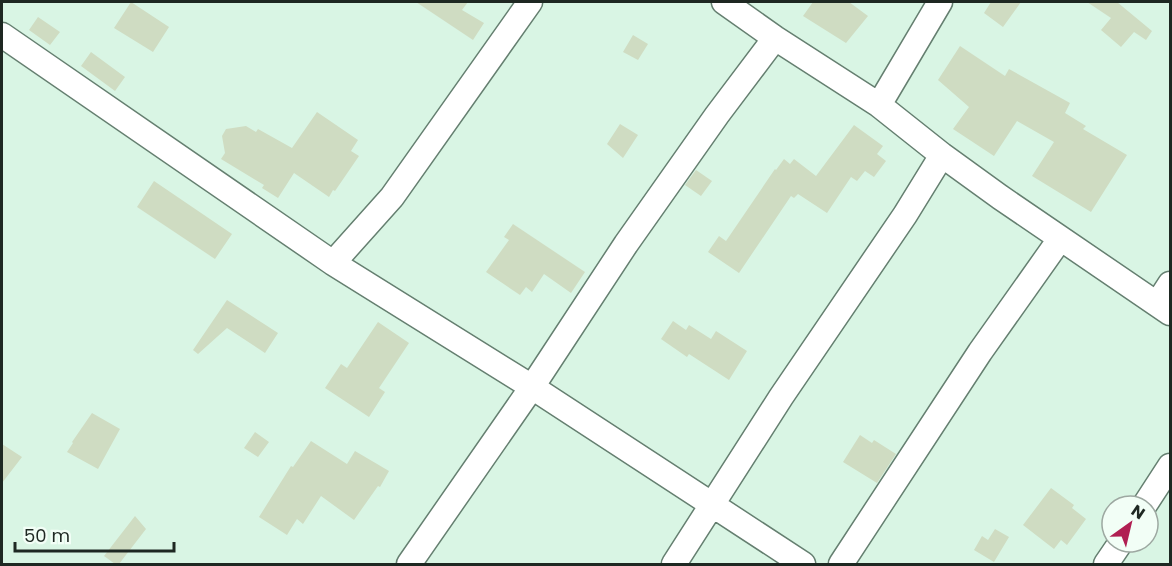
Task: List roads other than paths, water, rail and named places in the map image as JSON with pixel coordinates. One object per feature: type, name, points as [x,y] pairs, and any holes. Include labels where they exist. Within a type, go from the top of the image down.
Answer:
[{"type":"street","points":[[333,262],[392,197],[530,2]]},
{"type":"street","points":[[724,2],[879,105],[942,155],[1060,239],[1164,308],[1170,284]]},
{"type":"street","points":[[879,105],[940,2]]},
{"type":"street","points":[[2,35],[333,262],[532,387],[803,564]]},
{"type":"street","points":[[409,564],[532,387],[640,224],[775,38]]},
{"type":"street","points":[[674,564],[794,377],[905,215],[942,155]]},
{"type":"street","points":[[842,564],[980,351],[1060,239]]},
{"type":"street","points":[[1152,494],[1170,466]]}]
